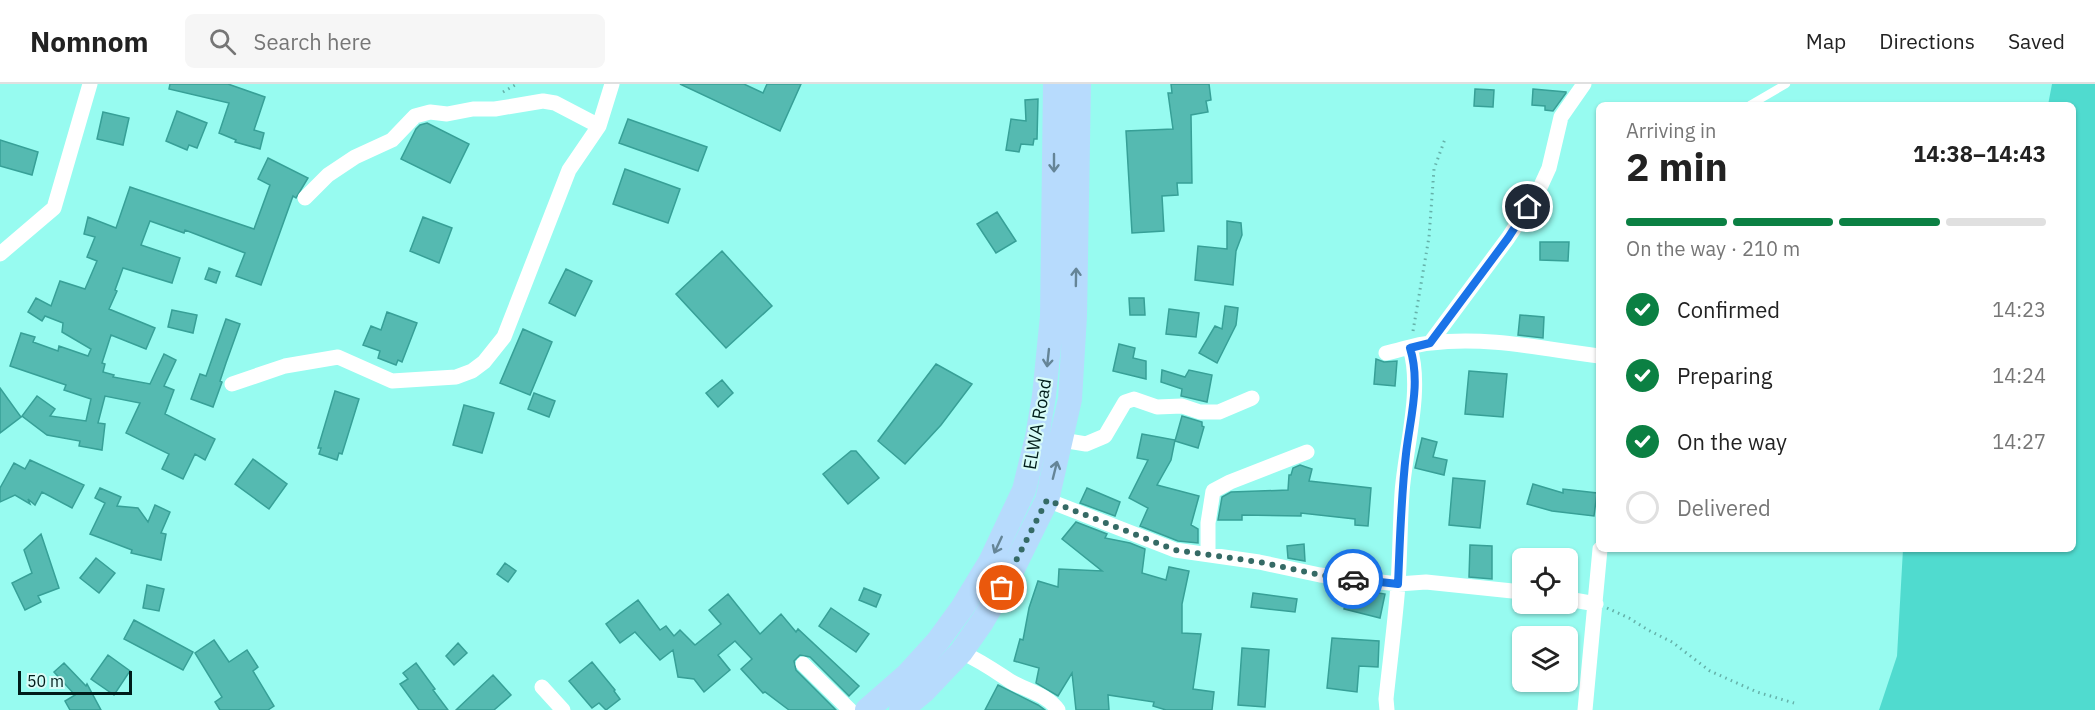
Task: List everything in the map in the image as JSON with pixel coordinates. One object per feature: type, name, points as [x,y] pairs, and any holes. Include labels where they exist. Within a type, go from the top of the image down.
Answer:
[{"type":"main road","name":"ELWA Road","points":[[867,710],[907,675],[938,641],[962,608],[990,562],[1024,490],[1044,396],[1052,316],[1055,84]]},
{"type":"main road","name":"ELWA Road","points":[[901,710],[924,691],[961,652],[982,622],[1012,571],[1047,500],[1070,399],[1075,316],[1079,84]]},
{"type":"street","points":[[0,254],[54,208],[90,84]]},
{"type":"street","points":[[232,384],[285,366],[338,357],[392,381],[456,377],[472,371],[484,362],[504,337],[569,170],[599,126],[612,84]]},
{"type":"street","points":[[1041,84],[1054,117]]},
{"type":"street","points":[[1430,343],[1508,238],[1538,192],[1549,168],[1561,117],[1584,84]]},
{"type":"street","points":[[305,198],[328,175],[355,157],[392,140],[415,116],[430,112],[447,114],[543,101],[555,103],[599,126]]},
{"type":"street","points":[[1386,353],[1430,343],[1509,342],[1596,356]]},
{"type":"street","points":[[1387,710],[1386,699],[1398,584],[1405,462],[1415,397],[1414,360],[1410,348]]},
{"type":"street","points":[[1062,440],[1086,444],[1105,436],[1125,402],[1134,399],[1157,407],[1182,406],[1200,412],[1219,412],[1252,398]]},
{"type":"street","points":[[1208,554],[1208,523],[1213,491],[1307,452]]},
{"type":"street","points":[[1047,500],[1175,550],[1320,575],[1398,584],[1426,582],[1512,591]]},
{"type":"street","points":[[1586,710],[1600,552]]},
{"type":"street","points":[[1578,601],[1596,604]]},
{"type":"street","points":[[961,652],[984,662],[1011,681],[1047,699],[1058,710]]},
{"type":"street","points":[[804,664],[850,710]]},
{"type":"street","points":[[542,687],[563,710]]},
{"type":"lane","points":[[1755,102],[1786,84]]},
{"type":"path","points":[[1410,348],[1429,237],[1434,169],[1445,139]]},
{"type":"path","points":[[1596,604],[1629,618],[1672,642],[1710,671],[1731,682],[1794,703]]},
{"type":"water","points":[[2052,84],[2095,84],[2095,710],[1879,710],[1897,656],[1903,552],[2076,552],[2076,102],[2049,102]]},
{"type":"building","points":[[170,84],[228,84],[265,97],[254,130],[264,133],[260,149],[235,142],[236,140],[219,133],[229,103],[169,89]]},
{"type":"building","points":[[680,84],[744,84],[763,93],[767,84],[801,84],[780,131]]},
{"type":"building","points":[[1171,84],[1209,84],[1211,100],[1206,101],[1208,112],[1191,115],[1192,183],[1177,183],[1178,195],[1162,196],[1164,231],[1132,233],[1126,131],[1173,129],[1168,93],[1172,93]]},
{"type":"building","points":[[1475,89],[1494,90],[1493,107],[1474,106]]},
{"type":"building","points":[[1533,89],[1566,93],[1553,111],[1545,110],[1545,106],[1532,105]]},
{"type":"building","points":[[1038,99],[1037,139],[1034,139],[1033,145],[1021,144],[1019,152],[1006,150],[1011,119],[1026,121],[1025,100]]},
{"type":"building","points":[[177,111],[207,123],[197,148],[189,145],[187,150],[166,141]]},
{"type":"building","points":[[103,112],[129,118],[123,145],[97,139]]},
{"type":"building","points":[[628,119],[707,147],[698,171],[619,143]]},
{"type":"building","points":[[427,123],[469,144],[450,183],[401,159],[416,129]]},
{"type":"building","points":[[0,140],[38,152],[32,175],[0,166]]},
{"type":"building","points":[[268,158],[308,178],[296,198],[293,196],[261,285],[236,276],[245,253],[185,230],[184,233],[150,221],[141,245],[180,258],[172,283],[123,268],[109,309],[155,328],[146,349],[111,335],[102,363],[105,364],[103,372],[114,375],[113,377],[150,384],[164,354],[176,360],[164,386],[174,390],[165,414],[215,439],[205,460],[195,454],[183,479],[162,469],[169,454],[126,433],[140,403],[105,396],[98,423],[105,424],[102,450],[79,446],[80,441],[47,435],[22,416],[37,396],[55,409],[50,416],[86,421],[91,399],[64,390],[66,385],[10,366],[21,333],[35,337],[33,342],[58,351],[59,346],[88,356],[91,349],[62,332],[63,323],[45,316],[42,321],[28,312],[36,298],[51,306],[60,281],[85,289],[97,261],[87,257],[95,237],[84,234],[88,217],[116,228],[130,187],[254,229],[270,185],[258,179]]},
{"type":"building","points":[[625,169],[680,189],[668,223],[613,204]]},
{"type":"building","points":[[997,212],[1016,241],[996,253],[977,224]]},
{"type":"building","points":[[423,217],[452,228],[439,263],[410,251]]},
{"type":"building","points":[[1227,221],[1241,223],[1242,235],[1236,251],[1233,285],[1195,280],[1198,246],[1227,249]]},
{"type":"building","points":[[1540,242],[1569,242],[1568,261],[1540,260]]},
{"type":"building","points":[[722,251],[772,306],[726,348],[676,294]]},
{"type":"building","points":[[209,268],[220,272],[216,283],[205,279]]},
{"type":"building","points":[[566,269],[592,281],[575,316],[549,303]]},
{"type":"building","points":[[1129,298],[1144,298],[1145,315],[1130,315]]},
{"type":"building","points":[[1225,306],[1238,308],[1236,325],[1217,363],[1199,353],[1215,326],[1222,329]]},
{"type":"building","points":[[1169,309],[1199,313],[1196,337],[1166,334]]},
{"type":"building","points":[[172,310],[197,315],[193,333],[168,327]]},
{"type":"building","points":[[387,312],[417,323],[402,362],[398,360],[396,365],[378,358],[380,351],[363,345],[371,326],[381,330]]},
{"type":"building","points":[[1520,315],[1544,317],[1543,338],[1518,335]]},
{"type":"building","points":[[226,319],[240,324],[213,407],[191,399],[200,374],[206,376]]},
{"type":"building","points":[[523,329],[552,342],[530,395],[500,383]]},
{"type":"building","points":[[1119,344],[1135,348],[1133,358],[1146,361],[1146,379],[1113,371]]},
{"type":"building","points":[[1376,359],[1384,362],[1397,361],[1395,386],[1374,384]]},
{"type":"building","points":[[936,364],[972,384],[941,425],[905,464],[878,441]]},
{"type":"building","points":[[1162,370],[1185,377],[1189,370],[1212,375],[1207,402],[1181,396],[1182,389],[1161,382]]},
{"type":"building","points":[[1469,371],[1507,374],[1503,417],[1465,414]]},
{"type":"building","points":[[722,380],[733,393],[718,407],[706,393]]},
{"type":"building","points":[[0,388],[21,417],[0,433]]},
{"type":"building","points":[[335,391],[359,399],[342,454],[339,453],[337,460],[319,454],[321,448],[318,448]]},
{"type":"building","points":[[534,393],[555,401],[549,417],[528,409]]},
{"type":"building","points":[[464,405],[494,413],[482,453],[453,445]]},
{"type":"building","points":[[1182,416],[1202,422],[1204,427],[1198,448],[1175,441]]},
{"type":"building","points":[[1142,434],[1175,440],[1171,460],[1157,485],[1199,496],[1191,525],[1198,529],[1198,543],[1178,541],[1140,526],[1148,508],[1129,498],[1148,460],[1137,458]]},
{"type":"building","points":[[1422,438],[1437,442],[1433,457],[1447,460],[1444,475],[1415,468]]},
{"type":"building","points":[[851,451],[856,451],[879,478],[848,504],[823,474]]},
{"type":"building","points":[[253,459],[287,484],[269,509],[235,484]]},
{"type":"building","points":[[30,460],[84,485],[72,508],[42,492],[35,505],[28,499],[30,504],[15,495],[0,502],[0,488],[14,463],[25,469]]},
{"type":"building","points":[[1300,465],[1312,469],[1309,481],[1371,488],[1368,526],[1355,525],[1355,519],[1301,513],[1301,516],[1242,515],[1242,520],[1218,520],[1222,497],[1231,492],[1288,490],[1289,475],[1293,468]]},
{"type":"building","points":[[1453,478],[1485,481],[1480,528],[1449,525]]},
{"type":"building","points":[[1533,484],[1563,493],[1563,489],[1596,493],[1594,516],[1552,511],[1527,504]]},
{"type":"building","points":[[100,488],[121,497],[117,506],[138,508],[148,522],[155,505],[170,512],[161,533],[166,534],[161,560],[131,553],[132,550],[90,534],[105,503],[95,498]]},
{"type":"building","points":[[1087,488],[1120,502],[1115,516],[1080,503]]},
{"type":"building","points":[[1076,522],[1107,534],[1105,538],[1130,543],[1145,549],[1142,573],[1166,580],[1169,567],[1189,571],[1182,604],[1182,633],[1201,634],[1193,689],[1214,692],[1212,710],[1166,710],[1153,706],[1154,702],[1108,695],[1109,710],[1076,710],[1072,673],[1058,696],[1036,683],[1039,668],[1014,661],[1020,639],[1023,640],[1029,608],[1038,581],[1058,587],[1059,569],[1102,571],[1062,539]]},
{"type":"building","points":[[41,534],[59,588],[38,596],[41,602],[25,610],[12,583],[32,573],[24,550]]},
{"type":"building","points":[[1304,544],[1305,561],[1288,558],[1287,546]]},
{"type":"building","points":[[1470,545],[1492,546],[1492,579],[1469,577]]},
{"type":"building","points":[[96,558],[115,573],[99,593],[80,578]]},
{"type":"building","points":[[505,563],[516,571],[508,582],[497,574]]},
{"type":"building","points":[[147,585],[164,589],[159,611],[143,608]]},
{"type":"building","points":[[864,588],[881,595],[876,607],[859,600]]},
{"type":"building","points":[[1349,588],[1385,594],[1380,618],[1344,609]]},
{"type":"building","points":[[1253,593],[1297,599],[1295,612],[1251,607]]},
{"type":"building","points":[[728,594],[760,634],[781,614],[796,632],[798,629],[859,686],[849,696],[810,657],[800,655],[794,661],[796,670],[836,710],[789,710],[765,692],[763,693],[741,669],[752,659],[735,641],[718,655],[730,670],[704,692],[694,679],[678,677],[673,650],[660,660],[635,632],[620,643],[606,624],[638,600],[660,630],[666,626],[674,636],[680,630],[695,645],[721,624],[709,610]]},
{"type":"building","points":[[831,608],[869,634],[856,652],[819,626]]},
{"type":"building","points":[[134,620],[193,652],[183,670],[124,639]]},
{"type":"building","points":[[1332,638],[1379,641],[1378,667],[1359,666],[1357,692],[1327,688]]},
{"type":"building","points":[[214,640],[229,662],[247,650],[258,667],[253,671],[274,706],[268,710],[220,710],[215,702],[222,697],[195,653]]},
{"type":"building","points":[[458,643],[467,653],[454,665],[446,656]]},
{"type":"building","points":[[1242,648],[1269,650],[1265,707],[1238,705]]},
{"type":"building","points":[[108,655],[130,671],[114,695],[91,679]]},
{"type":"building","points":[[592,662],[620,699],[606,710],[599,703],[592,708],[569,681]]},
{"type":"building","points":[[64,663],[86,686],[87,684],[101,710],[70,710],[65,701],[75,695],[54,672]]},
{"type":"building","points":[[416,663],[448,710],[419,710],[400,684],[408,679],[403,673]]},
{"type":"building","points":[[493,675],[511,695],[494,710],[456,710]]},
{"type":"building","points":[[998,685],[1038,705],[1045,710],[985,710]]},
{"type":"way so far","points":[[1002,588],[1047,500],[1175,550],[1353,579]]},
{"type":"route","points":[[1353,579],[1398,584],[1402,494],[1415,397],[1414,360],[1410,348],[1430,343],[1508,238],[1528,207]]}]
